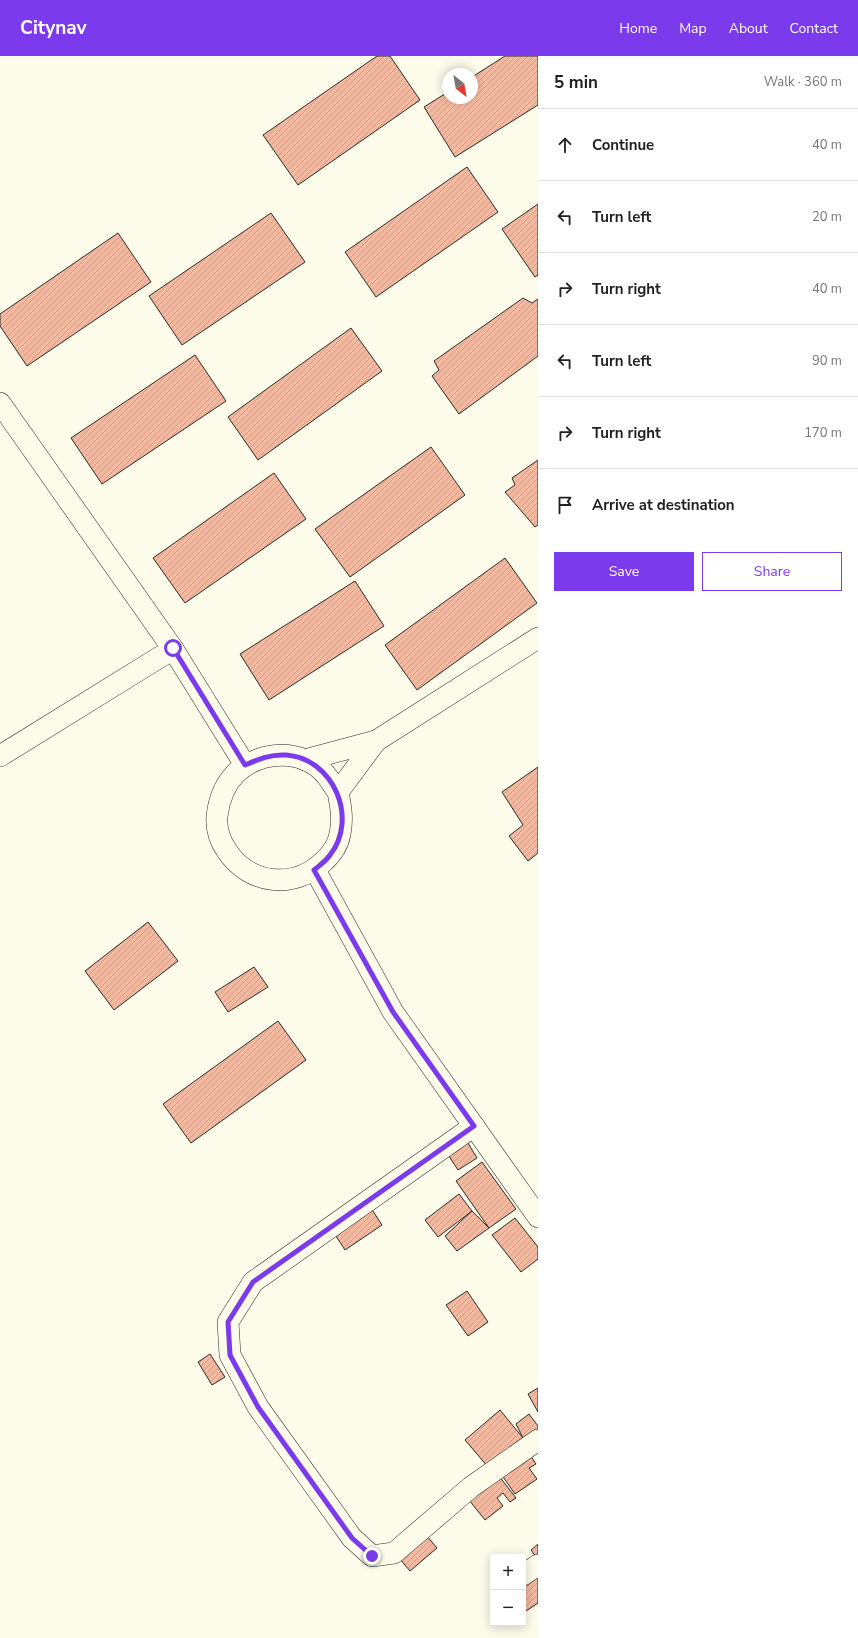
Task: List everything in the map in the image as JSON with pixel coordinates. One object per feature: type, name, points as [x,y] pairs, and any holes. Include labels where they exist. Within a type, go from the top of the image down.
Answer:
[{"type":"street","points":[[0,403],[173,648],[245,765]]},
{"type":"street","points":[[305,760],[376,740],[538,638]]},
{"type":"street","points":[[0,756],[173,648]]},
{"type":"street","points":[[338,792],[376,740]]},
{"type":"street","points":[[287,755],[305,760],[325,774],[338,792],[343,813],[340,835],[330,855],[314,870],[294,879],[272,880],[251,874],[234,861],[222,843],[217,822],[219,800],[229,780],[245,765],[265,756],[287,755]]},
{"type":"street","points":[[314,870],[393,1012],[538,1217]]},
{"type":"street","points":[[474,1126],[253,1282],[228,1322],[230,1355],[258,1407],[352,1538],[372,1556],[394,1553],[472,1488],[538,1440]]},
{"type":"street","points":[[526,1573],[538,1565]]},
{"type":"building","points":[[377,56],[390,56],[420,100],[298,185],[263,135]]},
{"type":"building","points":[[505,56],[538,56],[538,105],[455,157],[424,107],[442,96],[442,104],[478,104],[478,73]]},
{"type":"building","points":[[467,167],[498,212],[376,297],[345,252]]},
{"type":"building","points":[[538,204],[538,275],[535,277],[502,229]]},
{"type":"building","points":[[271,213],[305,262],[182,345],[149,296]]},
{"type":"building","points":[[118,233],[151,282],[27,366],[0,326],[0,314]]},
{"type":"building","points":[[523,298],[532,303],[538,299],[538,356],[459,414],[432,376],[439,370],[434,361]]},
{"type":"building","points":[[351,328],[382,371],[258,460],[228,417]]},
{"type":"building","points":[[195,355],[226,401],[102,484],[71,438]]},
{"type":"building","points":[[431,447],[465,495],[350,577],[315,529]]},
{"type":"building","points":[[538,460],[538,525],[535,527],[505,492],[515,485],[512,478]]},
{"type":"building","points":[[274,473],[306,519],[185,603],[153,558]]},
{"type":"building","points":[[505,558],[537,603],[417,690],[385,645]]},
{"type":"building","points":[[355,581],[384,626],[269,700],[240,654]]},
{"type":"building","points":[[538,767],[538,853],[528,861],[509,836],[523,825],[502,792]]},
{"type":"building","points":[[148,922],[178,961],[114,1010],[85,971]]},
{"type":"building","points":[[254,967],[268,987],[228,1012],[215,992]]},
{"type":"building","points":[[278,1021],[306,1060],[191,1143],[163,1104]]},
{"type":"building","points":[[463,1135],[477,1158],[458,1170],[443,1147]]},
{"type":"building","points":[[482,1162],[516,1209],[489,1228],[456,1181]]},
{"type":"building","points":[[459,1194],[472,1211],[438,1237],[425,1220]]},
{"type":"building","points":[[367,1202],[382,1225],[345,1250],[330,1227]]},
{"type":"building","points":[[472,1211],[489,1228],[457,1251],[445,1236]]},
{"type":"building","points":[[515,1218],[538,1247],[538,1259],[521,1272],[492,1235]]},
{"type":"building","points":[[467,1291],[488,1322],[468,1336],[446,1305]]},
{"type":"building","points":[[210,1354],[225,1377],[212,1385],[198,1362]]},
{"type":"building","points":[[538,1388],[538,1412],[528,1394]]},
{"type":"building","points":[[500,1410],[523,1438],[488,1467],[465,1440]]},
{"type":"building","points":[[529,1414],[538,1426],[538,1429],[523,1438],[516,1424]]},
{"type":"building","points":[[530,1455],[536,1464],[529,1468],[537,1479],[515,1494],[501,1474]]},
{"type":"building","points":[[499,1476],[516,1498],[510,1502],[503,1493],[497,1498],[503,1506],[485,1520],[469,1500]]},
{"type":"building","points":[[426,1535],[437,1548],[410,1571],[399,1558]]},
{"type":"building","points":[[538,1544],[538,1560],[531,1550]]},
{"type":"building","points":[[538,1575],[538,1603],[526,1611],[526,1590],[526,1583]]},
{"type":"route","points":[[173,648],[245,765],[265,756],[287,755],[308,761],[325,774],[338,792],[343,813],[340,835],[330,855],[314,870],[393,1012],[474,1126],[253,1282],[228,1322],[230,1355],[258,1407],[352,1538],[372,1556]]}]
